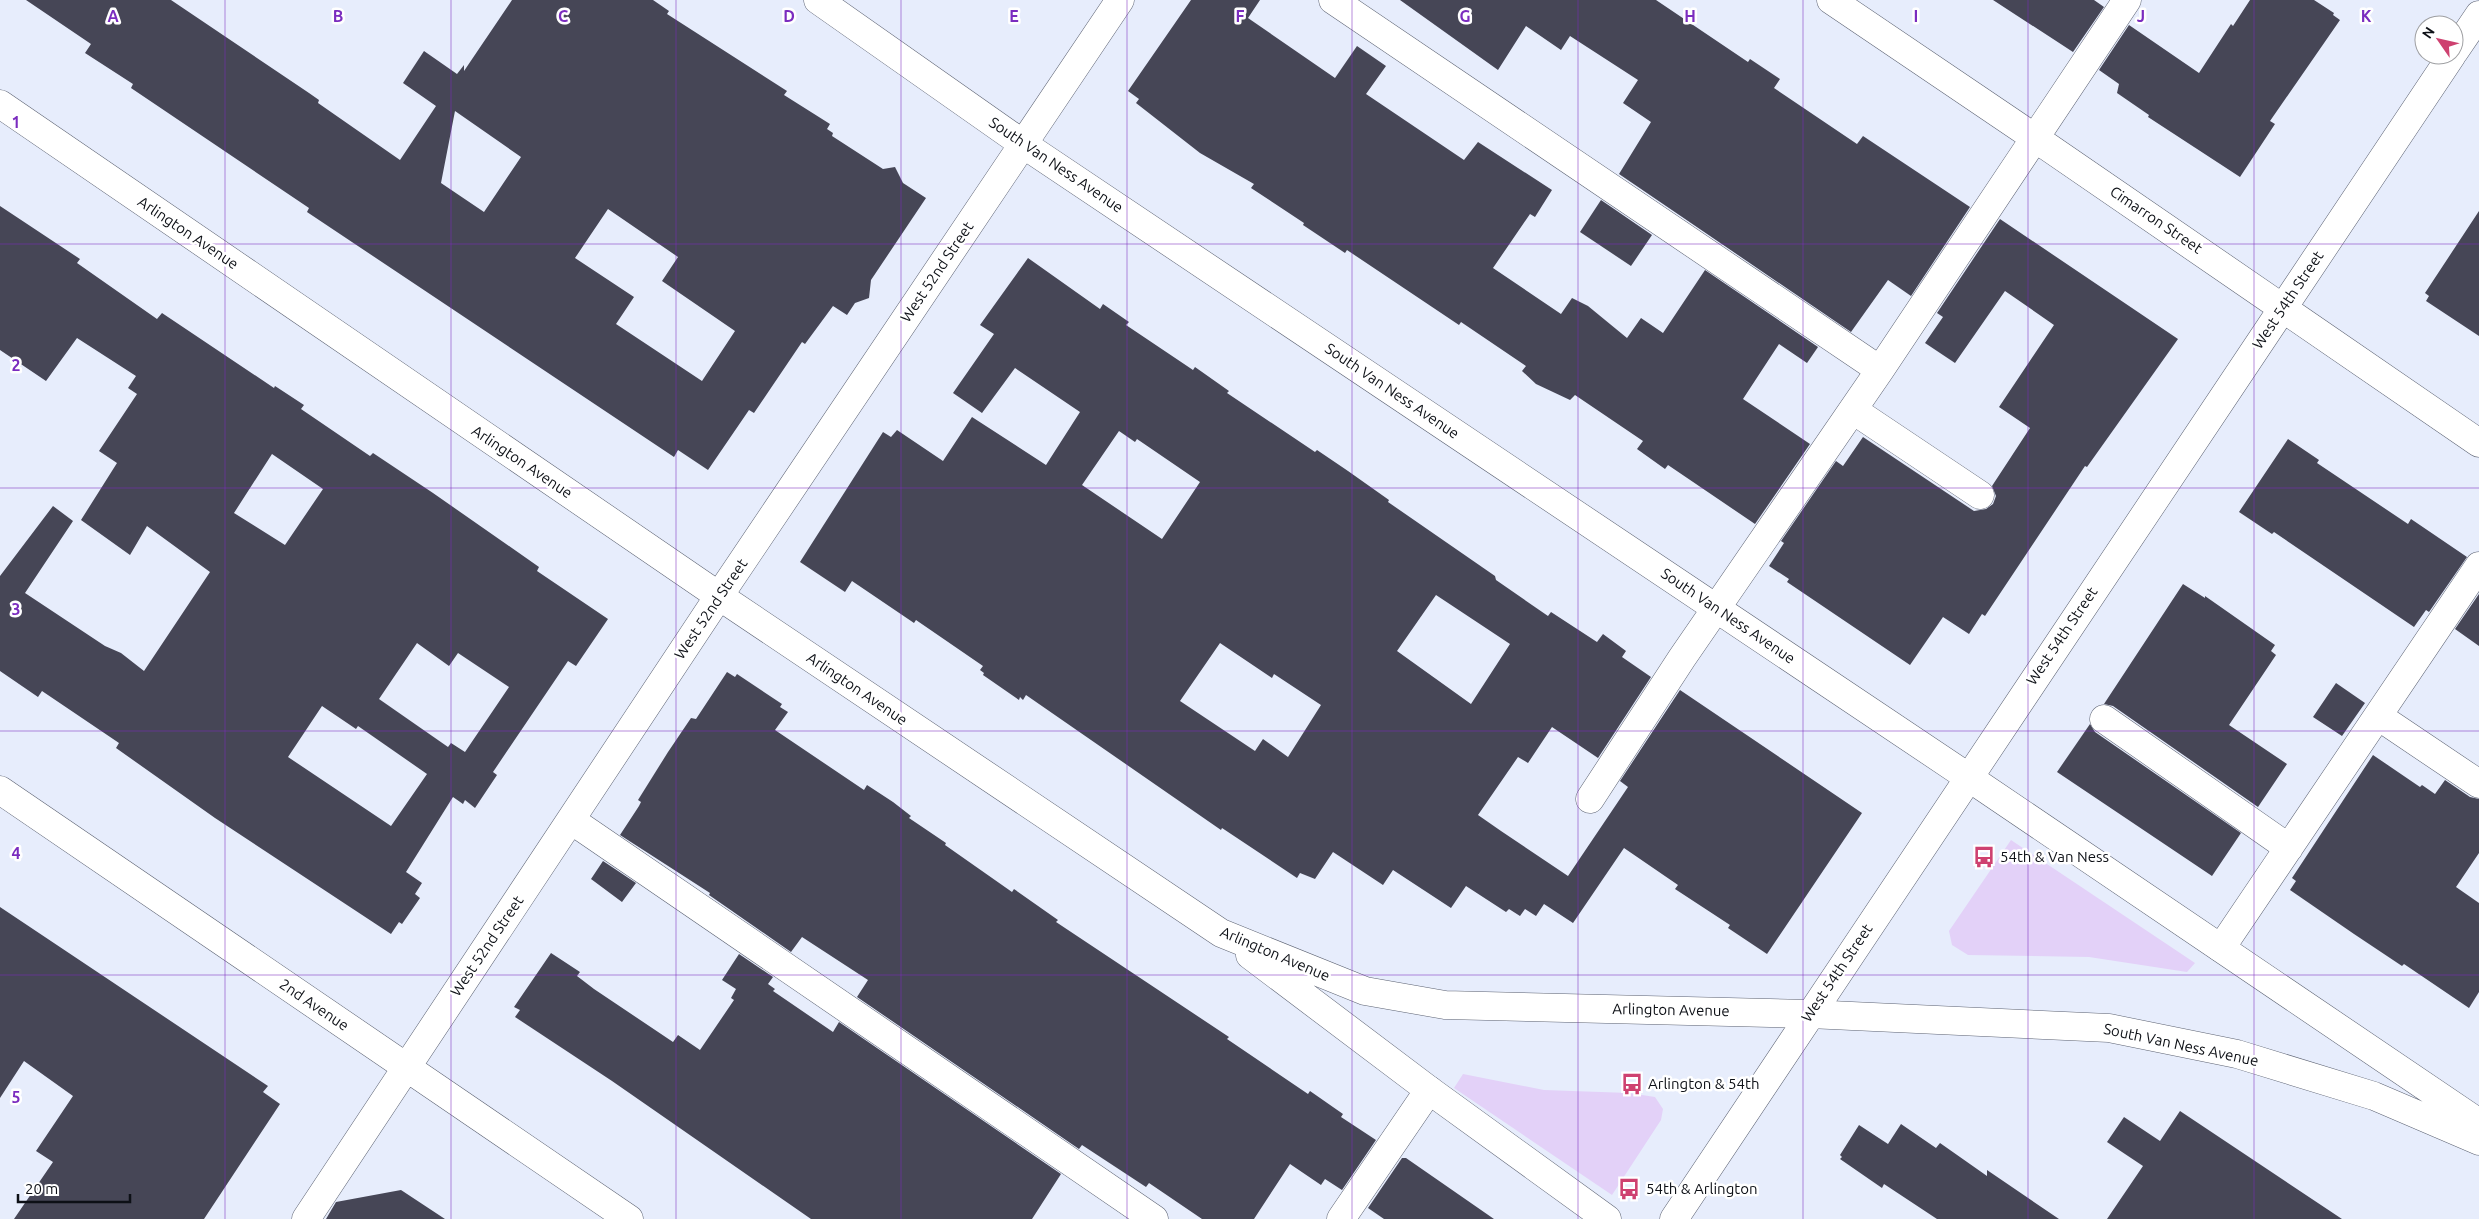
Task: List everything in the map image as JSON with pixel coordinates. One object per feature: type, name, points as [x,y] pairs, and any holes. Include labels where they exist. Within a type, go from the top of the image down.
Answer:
[{"type":"street","name":"South Van Ness Avenue","points":[[818,0],[1023,144],[1968,777],[2479,1123]]},
{"type":"street","name":"West 52nd Street","points":[[306,1219],[719,596],[1120,0]]},
{"type":"street","points":[[1333,0],[1880,370]]},
{"type":"street","name":"Cimarron Street","points":[[1831,0],[2283,307],[2479,443]]},
{"type":"street","points":[[1590,799],[2127,0]]},
{"type":"street","name":"West 54th Street","points":[[2464,38],[2479,15]]},
{"type":"street","name":"West 54th Street","points":[[1681,1216],[1809,1014],[2446,65]]},
{"type":"street","name":"Arlington Avenue","points":[[0,104],[719,596],[1221,933],[1365,991],[1445,1005],[1809,1014]]},
{"type":"street","points":[[1853,410],[1980,495]]},
{"type":"street","points":[[2222,948],[2479,566]]},
{"type":"street","points":[[2378,716],[2479,784]]},
{"type":"street","points":[[2104,720],[2289,848]]},
{"type":"street","name":"2nd Avenue","points":[[0,790],[629,1219]]},
{"type":"street","points":[[570,820],[1154,1219]]},
{"type":"street","points":[[1221,933],[1429,1090],[1607,1219]]},
{"type":"street","name":"South Van Ness Avenue","points":[[1809,1014],[2108,1028],[2237,1054],[2374,1096],[2479,1141]]},
{"type":"street","points":[[1341,1219],[1429,1090]]},
{"type":"shaded area","points":[[2011,840],[2195,963],[2187,972],[2089,957],[1968,955],[1952,945],[1949,931]]},
{"type":"shaded area","points":[[1463,1074],[1544,1090],[1629,1093],[1655,1097],[1663,1109],[1661,1120],[1612,1195],[1454,1088]]},
{"type":"building","points":[[26,0],[171,0],[309,93],[319,100],[318,103],[400,160],[436,106],[403,83],[424,51],[457,74],[464,65],[464,71],[512,0],[653,0],[669,11],[667,14],[787,91],[784,95],[830,124],[827,129],[833,133],[832,136],[883,169],[895,167],[903,183],[926,198],[871,280],[869,298],[855,303],[847,315],[833,306],[805,344],[802,342],[754,413],[749,410],[708,470],[678,450],[674,457],[307,212],[309,208],[131,88],[133,84],[85,53],[91,44]],"holes":[[[455,111],[521,157],[484,212],[441,183]],[[608,209],[678,257],[662,281],[735,331],[702,381],[616,324],[634,297],[575,258]]]},
{"type":"building","points":[[1191,0],[1260,0],[1248,18],[1335,78],[1357,46],[1386,66],[1366,94],[1464,160],[1478,142],[1552,190],[1535,217],[1530,214],[1493,268],[1561,314],[1572,298],[1588,306],[1627,338],[1641,318],[1663,333],[1705,270],[1818,347],[1807,363],[1779,344],[1743,399],[1810,444],[1755,524],[1668,465],[1665,469],[1637,449],[1643,441],[1575,395],[1570,400],[1536,384],[1522,371],[1526,366],[1461,322],[1459,325],[1347,250],[1345,253],[1303,225],[1304,223],[1251,188],[1254,184],[1200,153],[1136,103],[1139,99],[1128,91]]},
{"type":"building","points":[[1400,0],[1656,0],[1748,62],[1750,59],[1780,79],[1774,88],[1857,144],[1863,136],[1970,207],[1911,296],[1888,280],[1851,332],[1619,174],[1651,122],[1623,103],[1638,80],[1570,36],[1561,50],[1526,26],[1498,70]]},
{"type":"building","points":[[1993,0],[2094,0],[2104,7],[2073,52]]},
{"type":"building","points":[[2250,0],[2314,0],[2334,13],[2333,15],[2340,20],[2270,121],[2275,124],[2240,177],[2148,117],[2149,115],[2117,93],[2119,84],[2099,70],[2129,25],[2199,73],[2231,24],[2233,26]]},
{"type":"building","points":[[1601,200],[1652,235],[1631,266],[1580,232]]},
{"type":"building","points":[[0,206],[80,259],[77,263],[157,319],[162,313],[274,388],[275,386],[304,405],[301,409],[370,456],[373,453],[433,493],[539,567],[537,571],[608,619],[576,666],[568,661],[493,772],[497,775],[475,808],[465,800],[463,804],[453,797],[406,872],[422,883],[415,894],[420,898],[402,924],[399,922],[391,934],[215,818],[116,748],[119,743],[42,691],[38,697],[0,671],[0,576],[53,506],[73,521],[25,593],[105,646],[121,653],[144,671],[210,572],[147,526],[130,555],[81,520],[117,463],[99,451],[137,394],[128,388],[136,376],[77,338],[46,381],[0,350]],"holes":[[[272,454],[323,489],[285,545],[234,513]],[[417,643],[449,666],[458,653],[509,687],[465,752],[451,743],[448,747],[379,699]],[[322,706],[356,729],[358,726],[427,774],[391,826],[288,757]]]},
{"type":"building","points":[[2479,211],[2479,336],[2426,301],[2429,296],[2425,293]]},
{"type":"building","points":[[2000,219],[2178,339],[2087,467],[2085,466],[1985,616],[1982,614],[1969,634],[1943,617],[1910,665],[1787,582],[1789,579],[1769,566],[1784,543],[1781,541],[1836,461],[1843,466],[1863,437],[1974,511],[1986,509],[1993,504],[1996,496],[1992,486],[2030,428],[1999,407],[2054,325],[2005,291],[1955,363],[1925,343],[1943,317],[1937,313]]},
{"type":"building","points":[[1028,258],[1100,309],[1103,304],[1129,322],[1126,325],[1193,370],[1195,367],[1229,391],[1227,393],[1315,452],[1317,450],[1348,471],[1389,500],[1388,502],[1495,576],[1496,580],[1548,616],[1551,612],[1597,642],[1603,634],[1626,651],[1622,657],[1651,677],[1598,758],[1552,727],[1528,763],[1518,757],[1478,815],[1568,876],[1628,787],[1620,781],[1680,690],[1862,813],[1767,954],[1728,928],[1730,925],[1675,889],[1678,885],[1624,848],[1573,923],[1544,904],[1536,916],[1525,909],[1520,916],[1509,909],[1506,912],[1466,886],[1451,908],[1393,870],[1383,885],[1333,852],[1315,879],[1300,873],[1297,878],[1222,828],[1221,830],[1026,695],[1023,700],[1020,697],[1019,700],[983,675],[984,673],[980,670],[983,666],[916,620],[914,623],[852,581],[845,592],[800,562],[883,432],[891,437],[897,430],[943,461],[972,417],[1046,465],[1080,412],[1015,368],[982,413],[953,393],[994,334],[980,325]],"holes":[[[1119,431],[1135,442],[1137,439],[1200,482],[1162,539],[1082,485]],[[1436,595],[1510,644],[1471,704],[1397,651]],[[1220,643],[1272,678],[1274,674],[1321,705],[1288,757],[1263,739],[1255,751],[1180,701]]]},
{"type":"building","points":[[2288,439],[2319,460],[2317,463],[2408,524],[2411,519],[2467,557],[2429,612],[2426,610],[2414,627],[2274,532],[2272,534],[2239,512]]},
{"type":"building","points":[[2183,584],[2205,598],[2205,596],[2275,645],[2271,651],[2276,655],[2229,725],[2287,764],[2258,807],[2113,706],[2104,704]]},
{"type":"building","points":[[2479,594],[2479,646],[2455,629]]},
{"type":"building","points":[[727,672],[735,677],[737,674],[782,704],[780,707],[788,712],[775,730],[864,790],[867,785],[893,802],[911,816],[909,818],[1012,892],[1014,889],[1058,920],[1056,922],[1229,1037],[1227,1039],[1308,1094],[1310,1091],[1343,1114],[1341,1117],[1376,1140],[1342,1190],[1325,1179],[1321,1185],[1290,1164],[1254,1219],[1202,1219],[1149,1183],[1146,1187],[1082,1145],[1079,1149],[857,997],[868,980],[802,937],[791,952],[709,895],[710,893],[620,835],[639,806],[641,802],[638,800],[668,752],[691,718],[696,719]]},
{"type":"building","points":[[2336,683],[2365,703],[2342,736],[2313,717]]},
{"type":"building","points":[[2090,724],[2095,732],[2241,833],[2212,876],[2057,772]]},
{"type":"building","points":[[2373,755],[2420,787],[2422,785],[2435,794],[2445,780],[2470,797],[2479,799],[2479,853],[2456,887],[2479,903],[2479,992],[2469,1008],[2404,964],[2402,966],[2290,890],[2296,881],[2292,878]]},
{"type":"building","points":[[603,861],[636,883],[622,902],[591,879]]},
{"type":"building","points":[[0,907],[268,1086],[263,1092],[280,1104],[204,1219],[14,1219],[53,1162],[36,1151],[73,1096],[24,1061],[0,1098]]},
{"type":"building","points":[[551,953],[580,972],[577,976],[594,989],[673,1042],[678,1035],[700,1050],[734,1000],[731,998],[736,989],[722,980],[739,954],[773,977],[768,984],[775,989],[773,991],[833,1032],[839,1022],[1061,1174],[1032,1219],[811,1219],[612,1081],[515,1017],[520,1010],[514,1007]]},
{"type":"building","points":[[2180,1111],[2342,1219],[2107,1219],[2143,1166],[2107,1142],[2124,1117],[2160,1141]]},
{"type":"building","points":[[1901,1124],[1936,1148],[1940,1143],[1987,1176],[1987,1170],[2059,1219],[1937,1219],[1884,1184],[1882,1188],[1840,1159],[1842,1157],[1840,1155],[1859,1125],[1888,1144]]},
{"type":"building","points":[[1402,1158],[1406,1158],[1494,1219],[1384,1219],[1368,1208]]},
{"type":"building","points":[[401,1190],[445,1219],[326,1219],[336,1202]]},
{"type":"place","name":"54th & Van Ness","points":[[1984,857]]},
{"type":"place","name":"Arlington & 54th","points":[[1632,1084]]},
{"type":"place","name":"54th & Arlington","points":[[1629,1189]]}]
